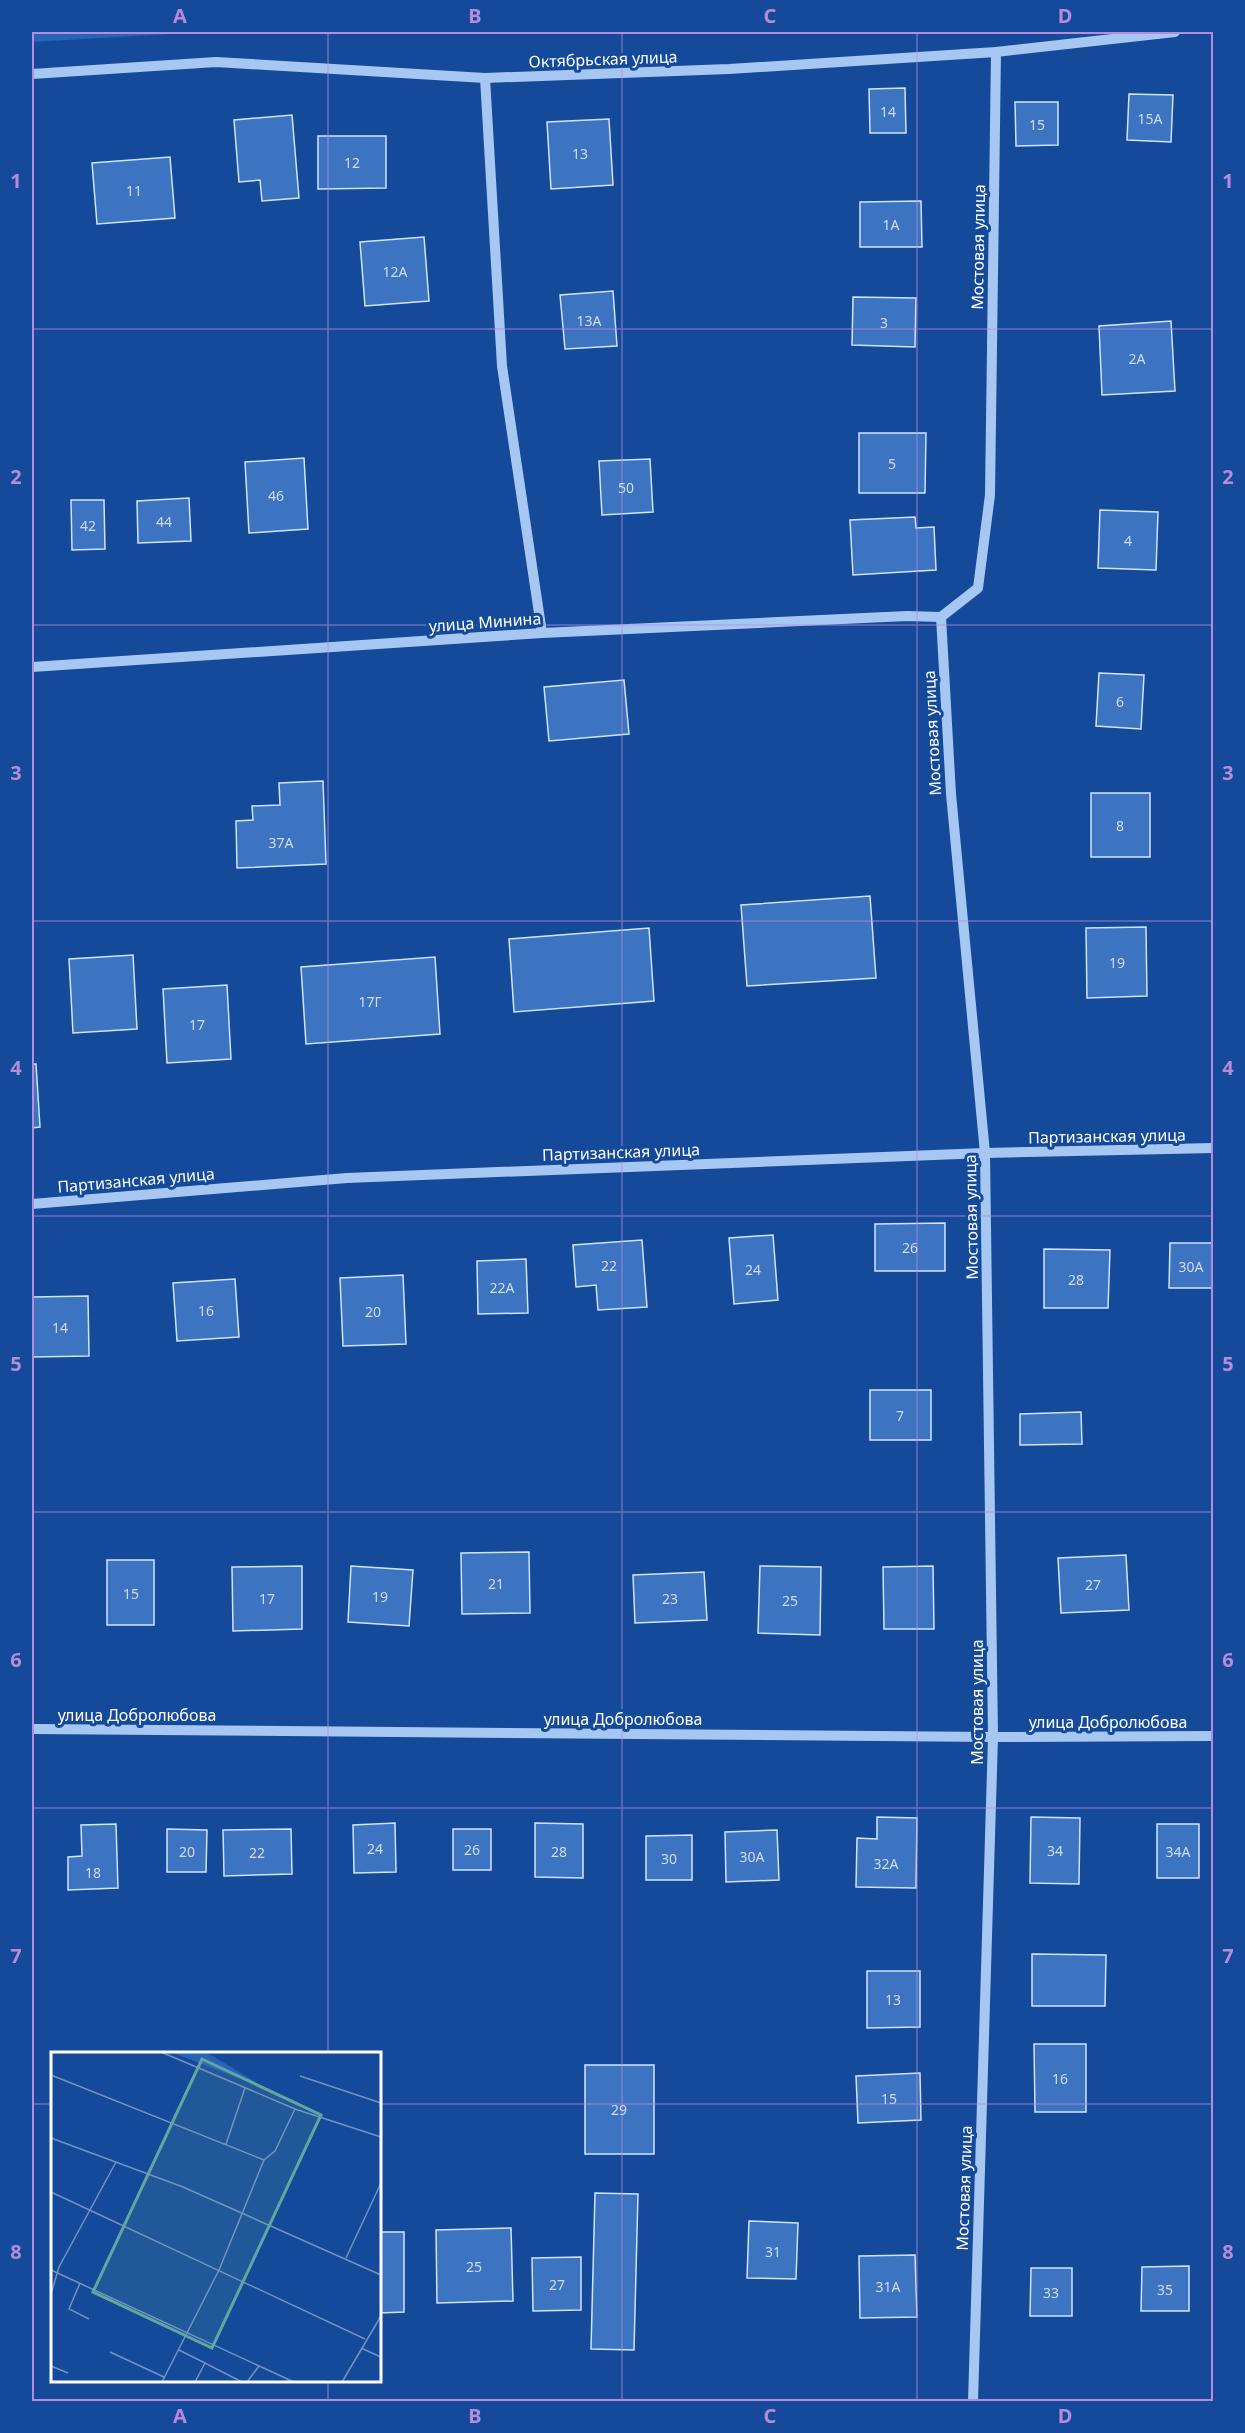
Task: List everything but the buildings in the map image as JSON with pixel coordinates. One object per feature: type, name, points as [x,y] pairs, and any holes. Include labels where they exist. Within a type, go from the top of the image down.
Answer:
[{"type":"street","name":"Октябрьская улица","points":[[32,74],[216,62],[485,78],[729,69],[996,52],[1175,32]]},
{"type":"street","name":"Мостовая улица","points":[[973,2402],[993,1737],[986,1153],[951,794],[941,617],[978,588],[990,495],[996,52]]},
{"type":"street","points":[[485,78],[502,366],[542,633]]},
{"type":"street","name":"улица Минина","points":[[32,667],[542,633],[908,616],[941,617]]},
{"type":"street","name":"Партизанская улица","points":[[32,1204],[348,1178],[986,1153],[1214,1148]]},
{"type":"street","name":"улица Добролюбова","points":[[32,1729],[993,1737],[1214,1736]]},
{"type":"shaded area","points":[[32,32],[202,32],[32,42]]}]
